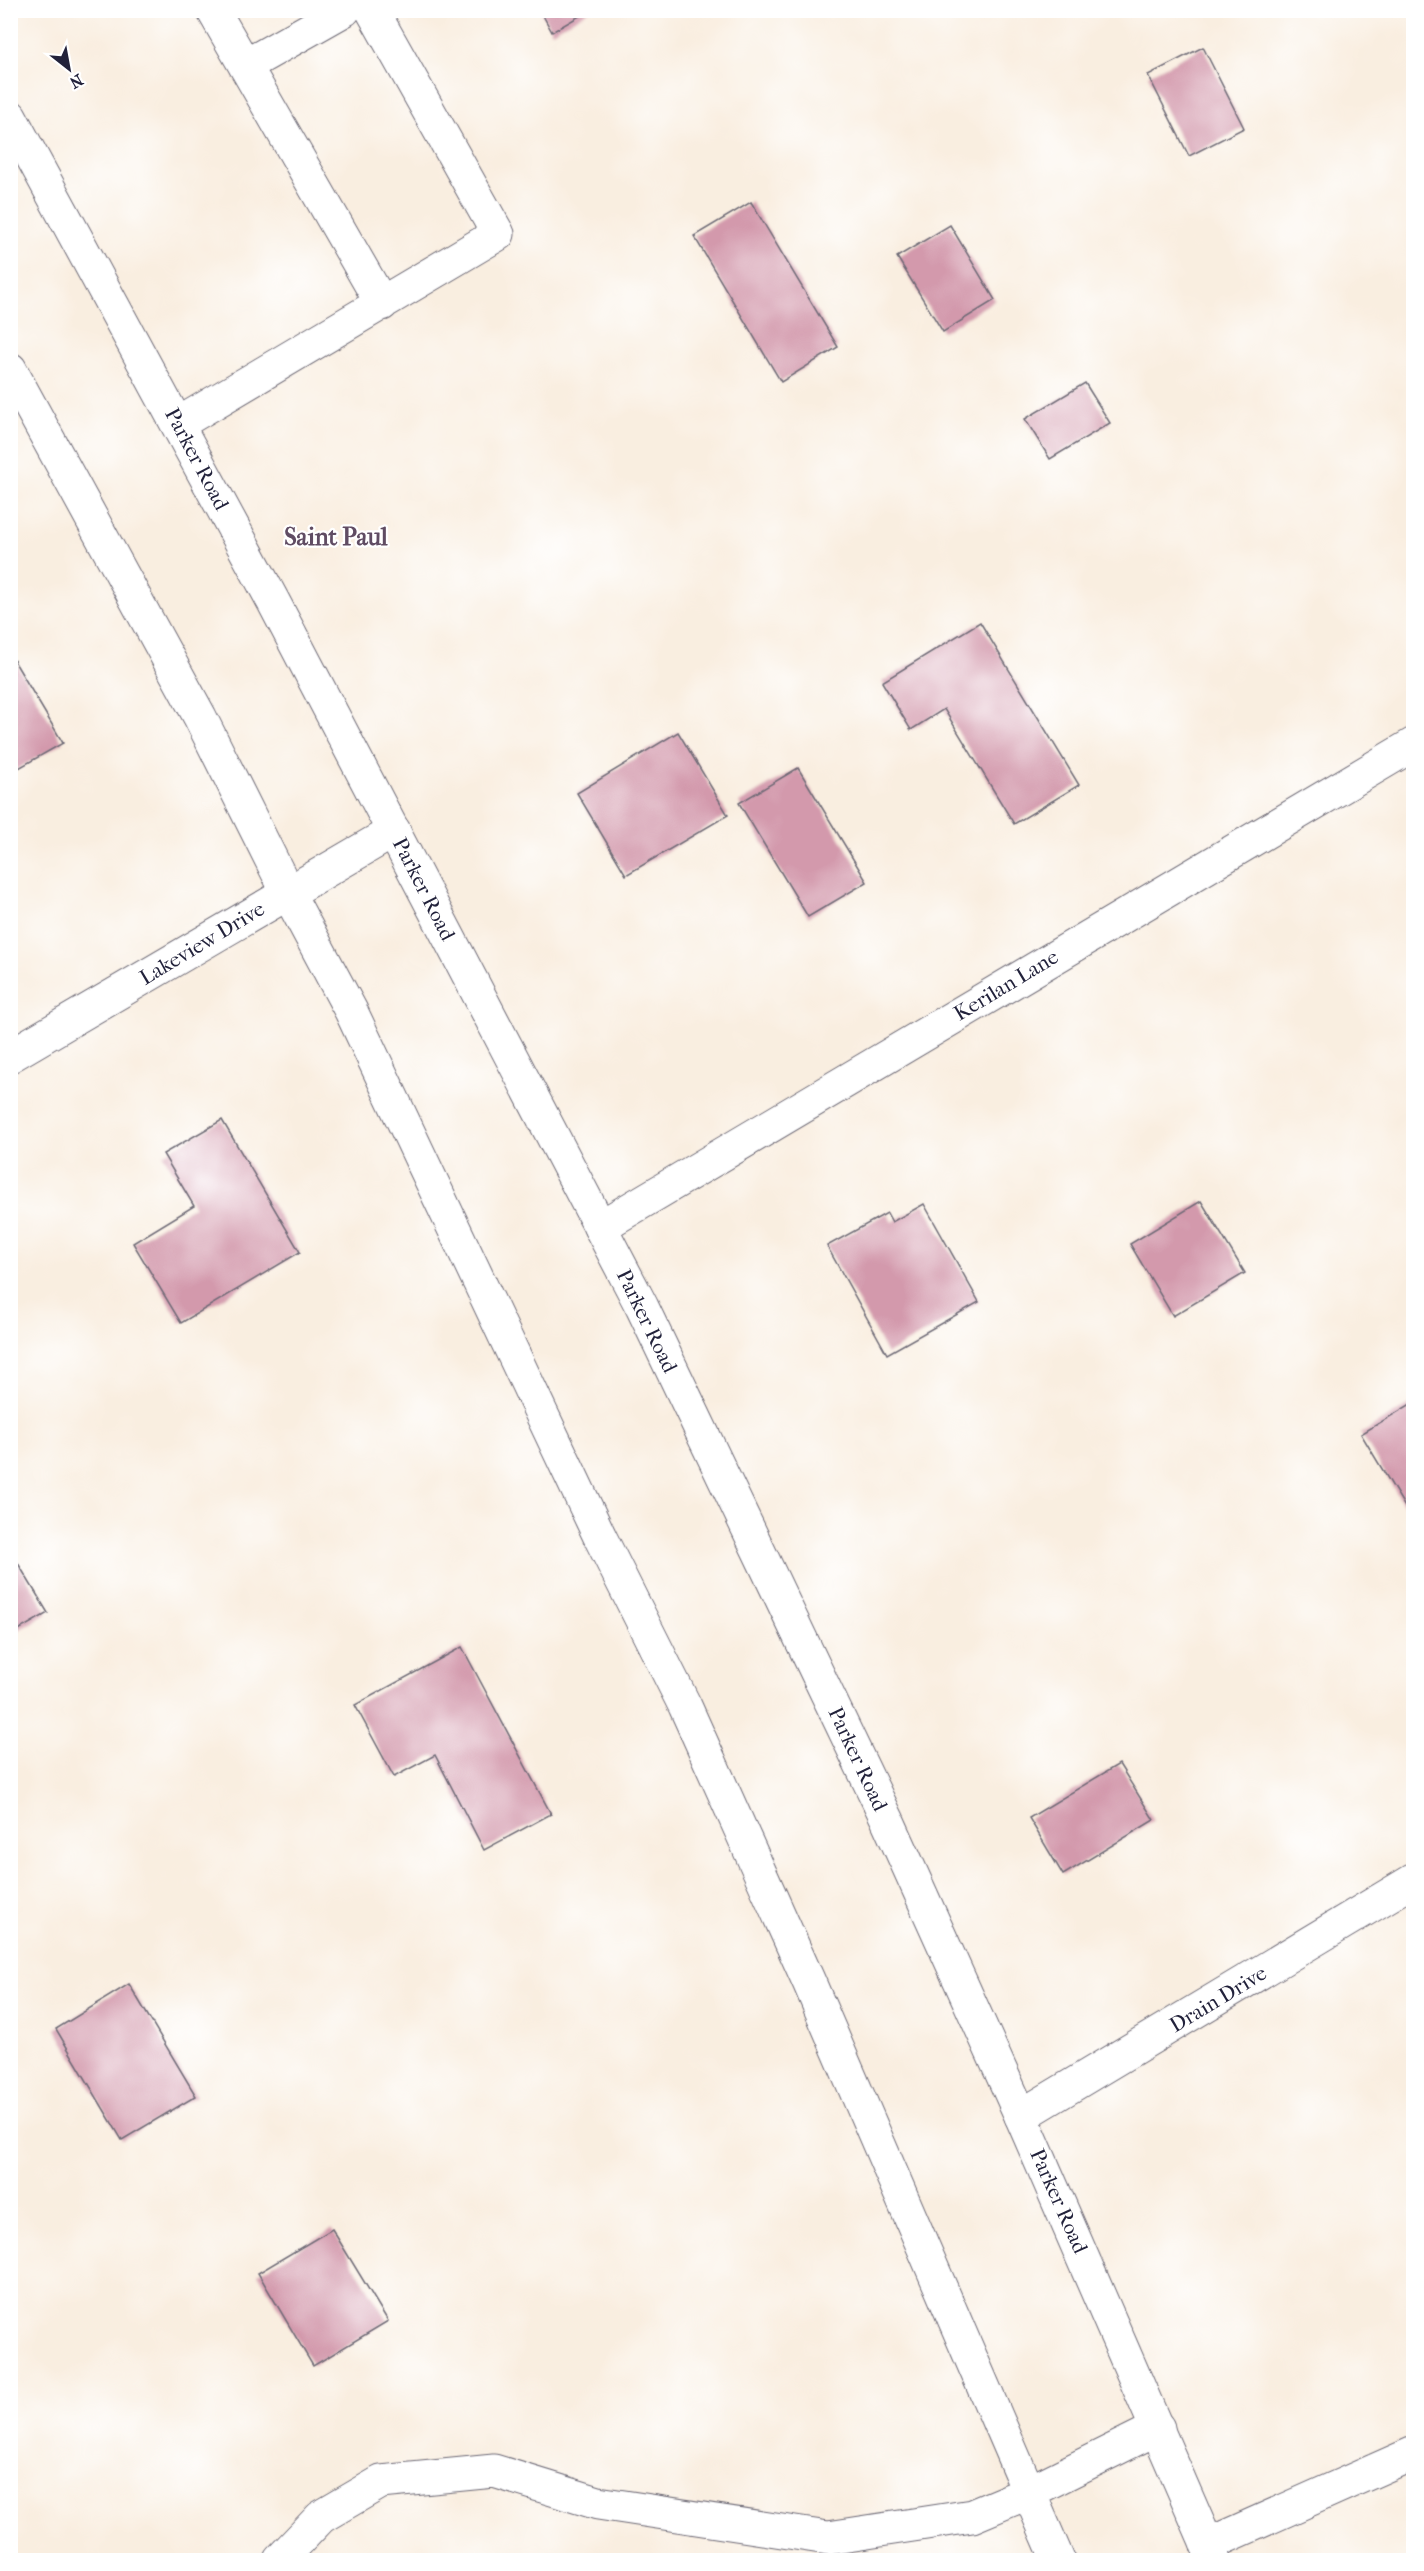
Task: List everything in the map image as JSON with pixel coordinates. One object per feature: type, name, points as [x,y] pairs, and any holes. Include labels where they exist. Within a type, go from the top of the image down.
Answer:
[{"type":"main road","points":[[213,10],[382,304]]},
{"type":"main road","points":[[245,66],[344,10]]},
{"type":"main road","points":[[178,424],[498,234],[372,10]]},
{"type":"main road","name":"Parker Road","points":[[10,116],[178,424],[394,831],[642,1307],[891,1830],[1021,2116],[1158,2428],[1210,2553]]},
{"type":"main road","points":[[10,369],[200,717],[288,893],[351,1011],[600,1537],[685,1706],[809,1982],[1058,2560]]},
{"type":"main road","name":"Kerilan Lane","points":[[600,1227],[1413,744]]},
{"type":"main road","name":"Lakeview Drive","points":[[10,1056],[394,831]]},
{"type":"main road","name":"Drain Drive","points":[[1021,2116],[1413,1880]]},
{"type":"main road","points":[[280,2560],[321,2517],[381,2482],[494,2471],[598,2503],[828,2538],[972,2516],[1028,2493],[1158,2428]]},
{"type":"main road","points":[[1210,2553],[1413,2453]]},
{"type":"building","points":[[540,10],[590,10],[552,32]]},
{"type":"building","points":[[1203,47],[1244,128],[1189,156],[1148,75]]},
{"type":"building","points":[[751,202],[838,347],[781,382],[694,236]]},
{"type":"building","points":[[950,225],[995,300],[943,332],[897,257]]},
{"type":"building","points":[[1085,383],[1110,423],[1050,459],[1025,419]]},
{"type":"building","points":[[980,622],[1079,785],[1014,824],[944,709],[911,730],[882,682]]},
{"type":"building","points":[[10,654],[63,743],[10,773]]},
{"type":"building","points":[[678,732],[728,815],[626,875],[577,793]]},
{"type":"building","points":[[798,768],[867,882],[808,917],[739,803]]},
{"type":"building","points":[[222,1120],[300,1252],[181,1323],[133,1243],[194,1206],[163,1154]]},
{"type":"building","points":[[1201,1201],[1245,1273],[1173,1316],[1130,1244]]},
{"type":"building","points":[[924,1204],[979,1302],[887,1354],[827,1246],[887,1213],[892,1222]]},
{"type":"building","points":[[1414,1402],[1414,1522],[1361,1434]]},
{"type":"building","points":[[10,1550],[48,1613],[10,1635]]},
{"type":"building","points":[[462,1647],[551,1814],[484,1850],[435,1755],[394,1777],[355,1705]]},
{"type":"building","points":[[1119,1764],[1154,1820],[1063,1875],[1029,1818]]},
{"type":"building","points":[[129,1984],[196,2096],[122,2140],[56,2029]]},
{"type":"building","points":[[332,2229],[388,2321],[313,2366],[258,2273]]},
{"type":"district","name":"Saint Paul","points":[[336,537]]}]
